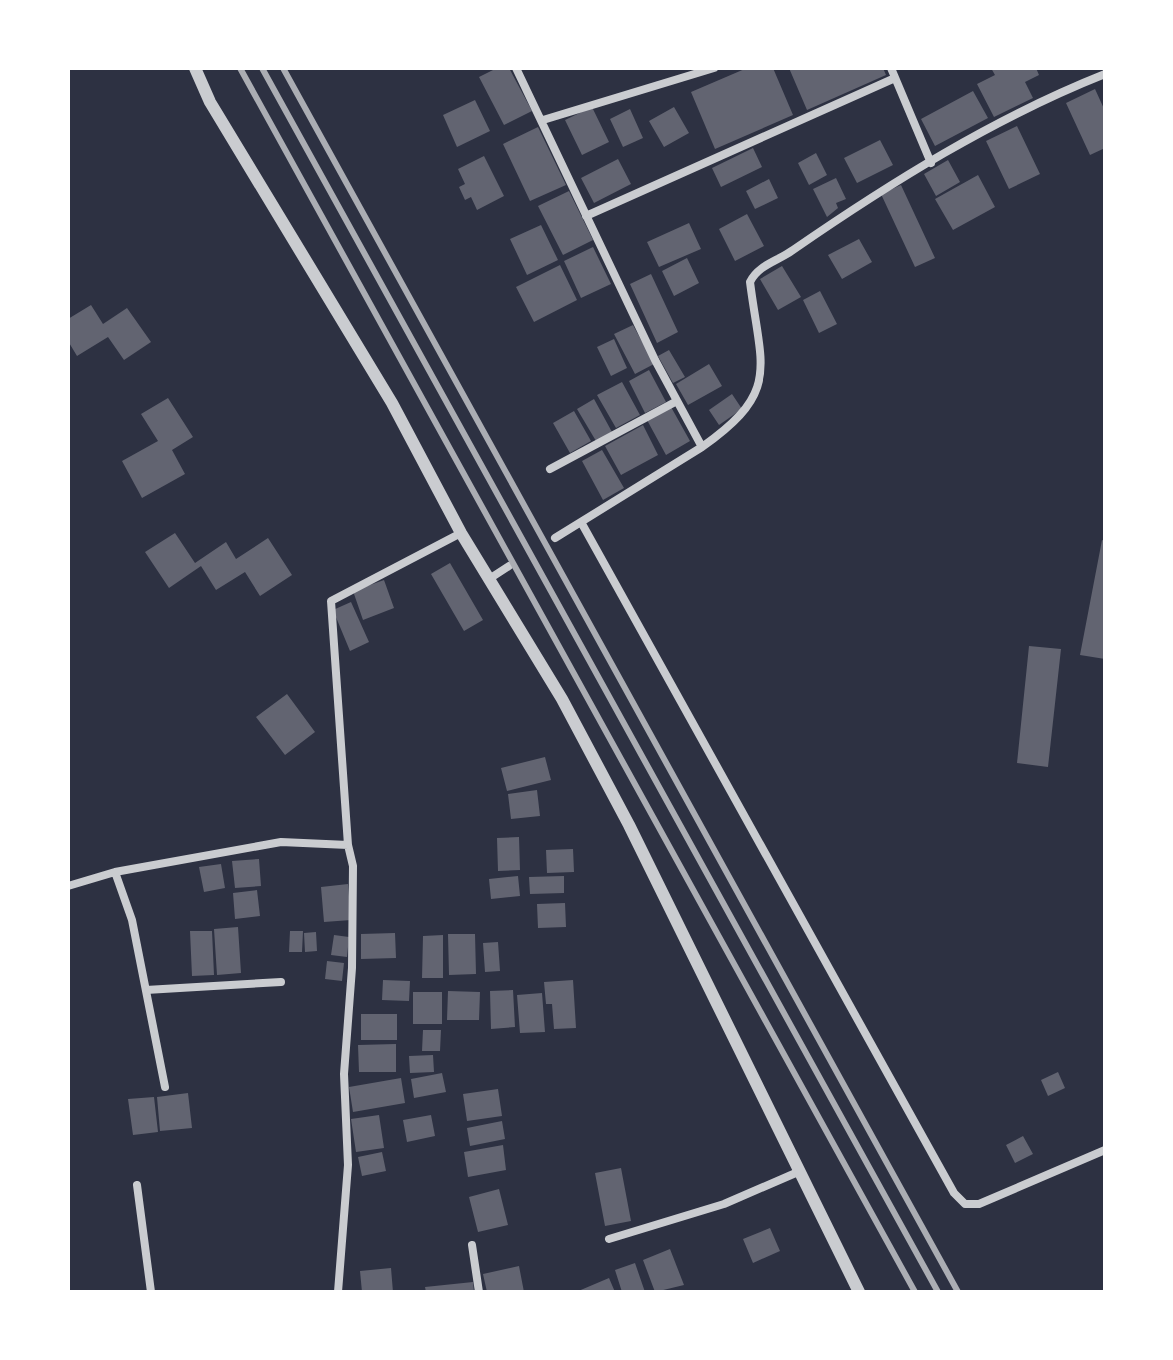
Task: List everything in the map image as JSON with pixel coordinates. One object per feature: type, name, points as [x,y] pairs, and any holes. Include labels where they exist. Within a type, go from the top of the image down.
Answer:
[{"type":"street","points":[[195,68],[210,102],[392,403],[461,533],[562,699],[629,825],[859,1292]]},
{"type":"street","points":[[516,68],[702,447]]},
{"type":"street","points":[[543,120],[714,68]]},
{"type":"street","points":[[891,68],[931,163]]},
{"type":"street","points":[[555,538],[737,422],[754,399],[761,374],[750,282],[755,272],[790,253],[855,205],[1051,95],[1105,74]]},
{"type":"street","points":[[586,216],[895,78]]},
{"type":"street","points":[[550,469],[677,401]]},
{"type":"street","points":[[581,522],[954,1193],[965,1204],[979,1204],[1105,1150]]},
{"type":"street","points":[[338,1292],[348,1165],[344,1074],[352,968],[353,866],[348,845],[331,601],[461,533]]},
{"type":"street","points":[[489,579],[509,566]]},
{"type":"street","points":[[68,886],[115,872],[281,842],[348,845]]},
{"type":"street","points":[[115,872],[132,920],[165,1087]]},
{"type":"street","points":[[146,990],[281,982]]},
{"type":"street","points":[[609,1239],[724,1204],[798,1172]]},
{"type":"street","points":[[137,1185],[151,1292]]},
{"type":"street","points":[[472,1245],[479,1292]]},
{"type":"building","points":[[497,68],[509,68],[532,111],[504,125],[479,77]]},
{"type":"building","points":[[747,68],[773,68],[793,115],[715,149],[691,92]]},
{"type":"building","points":[[789,68],[883,68],[886,75],[807,110]]},
{"type":"building","points":[[991,68],[1036,68],[1039,75],[1025,82],[1033,98],[994,117],[977,84],[995,75]]},
{"type":"building","points":[[1095,89],[1105,111],[1105,148],[1090,155],[1066,103]]},
{"type":"building","points":[[973,91],[988,118],[935,146],[921,119]]},
{"type":"building","points":[[475,100],[490,131],[457,147],[443,115]]},
{"type":"building","points":[[592,107],[609,142],[582,155],[565,120]]},
{"type":"building","points":[[674,107],[689,133],[664,147],[649,121]]},
{"type":"building","points":[[630,109],[643,138],[623,147],[610,119]]},
{"type":"building","points":[[1017,126],[1040,174],[1009,189],[986,141]]},
{"type":"building","points":[[538,127],[566,185],[530,201],[503,144]]},
{"type":"building","points":[[880,140],[893,165],[857,183],[844,158]]},
{"type":"building","points":[[753,148],[762,167],[721,187],[712,168]]},
{"type":"building","points":[[816,153],[827,175],[809,185],[798,163]]},
{"type":"building","points":[[484,156],[504,196],[477,210],[471,197],[465,200],[459,187],[465,184],[458,169]]},
{"type":"building","points":[[618,159],[631,184],[594,203],[581,178]]},
{"type":"building","points":[[948,160],[960,182],[936,196],[924,174]]},
{"type":"building","points":[[978,175],[995,207],[953,230],[935,199]]},
{"type":"building","points":[[836,178],[846,199],[836,203],[838,208],[827,217],[813,189]]},
{"type":"building","points":[[769,179],[778,198],[755,209],[746,191]]},
{"type":"building","points":[[901,185],[935,258],[915,267],[881,194]]},
{"type":"building","points":[[569,191],[593,240],[563,255],[538,206]]},
{"type":"building","points":[[747,214],[764,246],[735,261],[719,229]]},
{"type":"building","points":[[689,223],[701,249],[659,267],[647,242]]},
{"type":"building","points":[[541,225],[558,260],[527,275],[510,239]]},
{"type":"building","points":[[859,239],[872,262],[842,279],[828,255]]},
{"type":"building","points":[[593,247],[611,284],[581,298],[564,261]]},
{"type":"building","points":[[687,258],[699,283],[674,296],[662,271]]},
{"type":"building","points":[[560,265],[577,300],[534,322],[516,287]]},
{"type":"building","points":[[782,266],[801,297],[778,310],[760,279]]},
{"type":"building","points":[[651,274],[678,332],[657,343],[630,284]]},
{"type":"building","points":[[820,291],[837,324],[819,333],[803,300]]},
{"type":"building","points":[[91,305],[103,324],[127,308],[151,342],[124,360],[108,337],[77,356],[68,341],[68,319]]},
{"type":"building","points":[[633,325],[654,364],[635,374],[614,334]]},
{"type":"building","points":[[614,339],[627,368],[611,376],[597,347]]},
{"type":"building","points":[[669,350],[685,377],[673,383],[658,356]]},
{"type":"building","points":[[709,364],[722,386],[688,405],[676,384]]},
{"type":"building","points":[[649,370],[666,402],[645,413],[629,381]]},
{"type":"building","points":[[622,382],[640,415],[616,428],[597,395]]},
{"type":"building","points":[[732,394],[742,409],[719,425],[709,410]]},
{"type":"building","points":[[168,398],[193,437],[172,450],[185,474],[142,498],[122,461],[158,441],[141,414]]},
{"type":"building","points":[[594,399],[612,432],[596,441],[577,409]]},
{"type":"building","points":[[671,407],[690,441],[666,455],[647,420]]},
{"type":"building","points":[[574,411],[591,441],[570,453],[553,423]]},
{"type":"building","points":[[643,425],[658,455],[621,475],[605,446]]},
{"type":"building","points":[[602,450],[624,488],[603,500],[582,461]]},
{"type":"building","points":[[175,533],[195,563],[226,542],[236,559],[268,538],[292,575],[260,596],[245,572],[216,590],[201,566],[169,588],[145,552]]},
{"type":"building","points":[[1102,540],[1105,541],[1105,659],[1080,655]]},
{"type":"building","points":[[450,563],[483,620],[464,631],[431,574]]},
{"type":"building","points":[[384,580],[394,608],[363,620],[353,591]]},
{"type":"building","points":[[351,602],[369,642],[350,651],[333,610]]},
{"type":"building","points":[[1029,646],[1061,649],[1048,767],[1017,763]]},
{"type":"building","points":[[287,694],[315,732],[285,755],[256,717]]},
{"type":"building","points":[[545,757],[551,780],[507,791],[501,768]]},
{"type":"building","points":[[537,790],[540,816],[511,819],[508,794]]},
{"type":"building","points":[[519,837],[520,870],[498,871],[497,838]]},
{"type":"building","points":[[573,849],[574,872],[547,873],[546,850]]},
{"type":"building","points":[[259,859],[261,886],[235,888],[232,861]]},
{"type":"building","points":[[221,864],[225,888],[204,892],[199,867]]},
{"type":"building","points":[[518,876],[520,896],[491,899],[489,879]]},
{"type":"building","points":[[564,876],[564,893],[530,894],[529,877]]},
{"type":"building","points":[[348,884],[351,920],[324,922],[321,887]]},
{"type":"building","points":[[257,890],[260,916],[235,919],[233,893]]},
{"type":"building","points":[[565,903],[566,927],[538,928],[537,904]]},
{"type":"building","points":[[238,927],[241,973],[217,975],[214,929]]},
{"type":"building","points":[[190,931],[212,931],[214,975],[192,976]]},
{"type":"building","points":[[290,931],[303,931],[302,952],[289,952]]},
{"type":"building","points":[[316,932],[317,951],[305,952],[304,933]]},
{"type":"building","points":[[395,933],[396,958],[361,959],[361,934]]},
{"type":"building","points":[[448,934],[475,934],[476,974],[449,975]]},
{"type":"building","points":[[334,935],[349,937],[347,957],[331,955]]},
{"type":"building","points":[[443,935],[443,978],[422,978],[423,936]]},
{"type":"building","points":[[498,942],[500,971],[485,972],[483,943]]},
{"type":"building","points":[[327,961],[344,963],[342,981],[325,979]]},
{"type":"building","points":[[383,980],[410,981],[409,1001],[382,1000]]},
{"type":"building","points":[[573,980],[576,1028],[554,1029],[552,1004],[546,1004],[544,982]]},
{"type":"building","points":[[513,990],[515,1027],[491,1029],[490,991]]},
{"type":"building","points":[[448,991],[480,992],[479,1020],[447,1020]]},
{"type":"building","points":[[413,992],[442,992],[442,1024],[413,1024]]},
{"type":"building","points":[[542,993],[545,1032],[520,1033],[517,995]]},
{"type":"building","points":[[361,1014],[397,1014],[397,1040],[361,1040]]},
{"type":"building","points":[[423,1030],[441,1030],[440,1051],[422,1051]]},
{"type":"building","points":[[396,1044],[396,1072],[359,1072],[358,1045]]},
{"type":"building","points":[[433,1055],[434,1072],[410,1073],[409,1056]]},
{"type":"building","points":[[1058,1072],[1065,1088],[1048,1096],[1041,1080]]},
{"type":"building","points":[[442,1073],[446,1092],[414,1098],[411,1079]]},
{"type":"building","points":[[401,1078],[405,1103],[353,1112],[349,1087]]},
{"type":"building","points":[[498,1089],[502,1116],[467,1121],[463,1094]]},
{"type":"building","points":[[188,1093],[192,1128],[160,1131],[157,1097]]},
{"type":"building","points":[[154,1097],[158,1132],[133,1135],[128,1099]]},
{"type":"building","points":[[379,1115],[384,1148],[356,1152],[351,1119]]},
{"type":"building","points":[[431,1115],[435,1136],[407,1142],[403,1120]]},
{"type":"building","points":[[502,1121],[505,1139],[470,1146],[467,1128]]},
{"type":"building","points":[[1023,1136],[1033,1154],[1015,1163],[1006,1145]]},
{"type":"building","points":[[503,1145],[506,1170],[468,1177],[464,1152]]},
{"type":"building","points":[[382,1152],[386,1171],[362,1176],[358,1157]]},
{"type":"building","points":[[621,1168],[631,1221],[605,1226],[595,1173]]},
{"type":"building","points":[[499,1189],[508,1225],[478,1232],[469,1197]]},
{"type":"building","points":[[770,1228],[780,1251],[753,1263],[743,1239]]},
{"type":"building","points":[[670,1249],[684,1285],[655,1292],[643,1260]]},
{"type":"building","points":[[635,1263],[645,1292],[622,1292],[615,1270]]},
{"type":"building","points":[[519,1266],[524,1292],[487,1292],[483,1274]]},
{"type":"building","points":[[391,1268],[393,1292],[362,1292],[360,1271]]},
{"type":"building","points":[[609,1278],[615,1292],[576,1292]]},
{"type":"building","points":[[473,1282],[474,1292],[426,1292],[425,1287]]},
{"type":"railway","points":[[240,68],[915,1292]]},
{"type":"railway","points":[[262,68],[938,1292]]},
{"type":"railway","points":[[283,68],[958,1292]]}]
